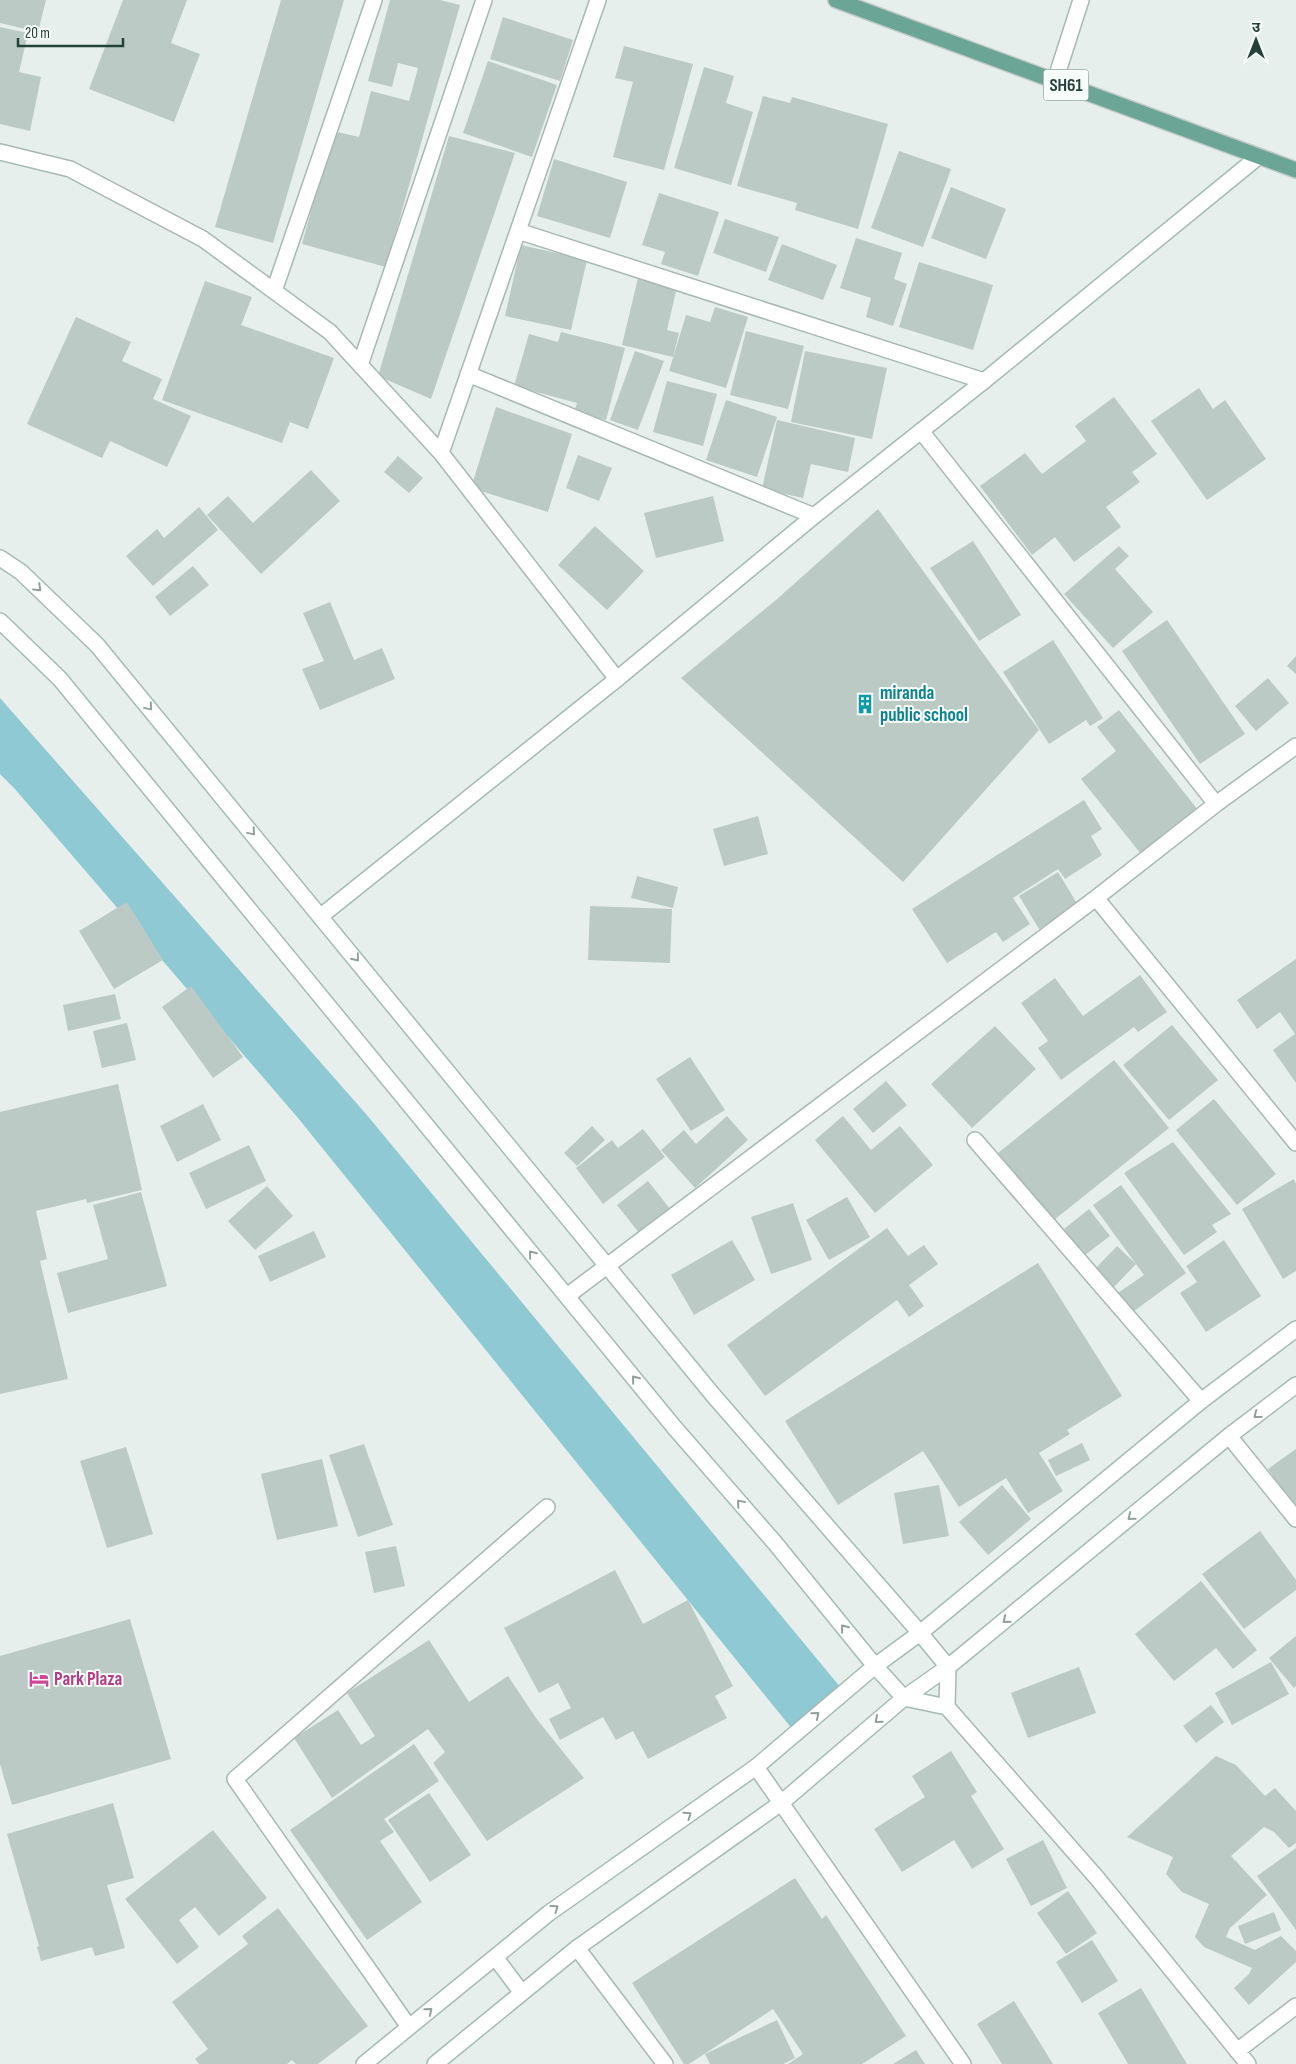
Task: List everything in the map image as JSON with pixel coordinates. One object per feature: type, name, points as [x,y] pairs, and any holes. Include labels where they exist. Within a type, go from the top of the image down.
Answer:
[{"type":"main road","name":"SH61","points":[[836,0],[1296,170]]},
{"type":"street","points":[[274,291],[374,0]]},
{"type":"street","points":[[360,365],[484,0]]},
{"type":"street","points":[[440,453],[598,0]]},
{"type":"street","points":[[1055,81],[1081,0]]},
{"type":"street","points":[[0,152],[70,169],[203,239],[330,332],[440,453],[617,679]]},
{"type":"street","points":[[321,916],[617,679],[814,516],[921,432],[1258,157]]},
{"type":"street","points":[[518,232],[984,381]]},
{"type":"street","points":[[468,374],[814,516]]},
{"type":"street","points":[[921,432],[1216,804]]},
{"type":"street","points":[[0,558],[21,572],[97,645],[713,1395],[920,1633],[948,1667],[947,1707]]},
{"type":"street","points":[[0,621],[67,686],[674,1427],[775,1542],[875,1666],[904,1698],[947,1707],[1098,1878],[1248,2064]]},
{"type":"street","points":[[567,1296],[1096,898],[1216,804],[1296,746]]},
{"type":"street","points":[[1096,898],[1296,1143]]},
{"type":"street","points":[[975,1140],[1201,1401]]},
{"type":"street","points":[[364,2064],[549,1913],[756,1766],[875,1666],[920,1633],[1201,1401],[1296,1329]]},
{"type":"street","points":[[435,2064],[577,1948],[781,1803],[904,1698],[948,1667],[1229,1436],[1296,1385]]},
{"type":"street","points":[[1229,1436],[1296,1519]]},
{"type":"street","points":[[409,2027],[235,1779],[546,1507]]},
{"type":"street","points":[[756,1766],[963,2064]]},
{"type":"street","points":[[577,1948],[665,2064]]},
{"type":"street","points":[[495,1957],[522,1993]]},
{"type":"street","points":[[1237,2051],[1296,2006]]},
{"type":"water","points":[[0,698],[366,1114],[841,1688],[793,1730],[298,1118],[15,789],[0,774]]},
{"type":"building","points":[[0,0],[46,0],[38,32],[0,23]]},
{"type":"building","points":[[123,0],[187,0],[171,43],[200,54],[174,122],[89,89]]},
{"type":"building","points":[[281,0],[344,0],[273,243],[215,227]]},
{"type":"building","points":[[390,0],[440,0],[460,5],[386,267],[302,244],[333,131],[359,137],[371,91],[409,101],[418,68],[398,63],[392,87],[368,81]]},
{"type":"building","points":[[503,17],[573,40],[560,81],[490,59]]},
{"type":"building","points":[[0,27],[28,33],[19,72],[41,77],[30,131],[0,124]]},
{"type":"building","points":[[624,46],[693,64],[664,170],[613,157],[633,82],[615,78]]},
{"type":"building","points":[[488,61],[557,85],[532,157],[463,133]]},
{"type":"building","points":[[704,67],[734,76],[726,103],[753,112],[731,185],[674,168]]},
{"type":"building","points":[[763,96],[790,103],[792,97],[888,124],[858,229],[795,210],[797,203],[737,186]]},
{"type":"building","points":[[449,136],[515,153],[431,399],[378,376]]},
{"type":"building","points":[[899,151],[951,169],[923,247],[871,228]]},
{"type":"building","points":[[554,159],[627,182],[610,238],[537,216]]},
{"type":"building","points":[[951,187],[1006,209],[986,259],[931,238]]},
{"type":"building","points":[[659,193],[719,212],[698,276],[661,264],[665,252],[642,245]]},
{"type":"building","points":[[725,219],[779,237],[766,272],[713,253]]},
{"type":"building","points":[[856,238],[902,253],[894,279],[907,284],[893,326],[866,317],[871,298],[840,288]]},
{"type":"building","points":[[782,244],[837,265],[823,300],[768,280]]},
{"type":"building","points":[[521,245],[587,260],[571,330],[505,316]]},
{"type":"building","points":[[919,262],[993,285],[973,350],[899,327]]},
{"type":"building","points":[[638,278],[677,287],[667,330],[679,333],[673,357],[622,345]]},
{"type":"building","points":[[205,281],[252,297],[241,325],[334,358],[308,429],[290,422],[282,443],[162,400]]},
{"type":"building","points":[[715,307],[748,317],[726,388],[669,371],[686,315],[710,322]]},
{"type":"building","points":[[76,317],[131,342],[122,361],[162,379],[153,399],[191,416],[167,467],[110,441],[102,458],[27,424]]},
{"type":"building","points":[[746,331],[804,346],[788,409],[730,395]]},
{"type":"building","points":[[561,332],[625,348],[606,420],[574,412],[577,403],[514,386],[529,334],[558,342]]},
{"type":"building","points":[[635,351],[664,361],[638,430],[610,420]]},
{"type":"building","points":[[805,351],[887,368],[872,439],[791,422]]},
{"type":"building","points":[[667,381],[717,394],[703,446],[653,432]]},
{"type":"building","points":[[1199,388],[1213,409],[1225,400],[1266,459],[1207,500],[1151,421]]},
{"type":"building","points":[[1114,397],[1157,454],[1132,472],[1140,482],[1106,507],[1121,527],[1074,562],[1055,537],[1032,555],[980,486],[1025,453],[1042,474],[1086,441],[1075,426]]},
{"type":"building","points":[[726,400],[777,417],[757,477],[706,460]]},
{"type":"building","points":[[496,407],[572,434],[548,512],[471,488]]},
{"type":"building","points":[[777,420],[855,438],[848,472],[811,464],[803,498],[762,489]]},
{"type":"building","points":[[578,455],[612,468],[599,501],[566,488]]},
{"type":"building","points":[[398,456],[423,478],[409,493],[384,472]]},
{"type":"building","points":[[311,470],[340,501],[261,574],[207,515],[228,496],[253,523]]},
{"type":"building","points":[[713,496],[724,541],[656,558],[644,513]]},
{"type":"building","points":[[199,507],[218,530],[153,586],[126,556],[157,529],[164,538]]},
{"type":"building","name":"miranda public school","points":[[878,509],[1039,730],[903,882],[681,678],[776,600]]},
{"type":"building","points":[[595,526],[644,571],[607,610],[558,565]]},
{"type":"building","points":[[973,541],[1021,615],[979,641],[930,568]]},
{"type":"building","points":[[1119,546],[1129,556],[1115,569],[1153,612],[1113,648],[1064,594]]},
{"type":"building","points":[[193,566],[209,585],[170,616],[155,597]]},
{"type":"building","points":[[330,602],[354,660],[382,648],[395,679],[320,710],[302,669],[324,661],[303,613]]},
{"type":"building","points":[[1167,620],[1245,734],[1200,764],[1122,651]]},
{"type":"building","points":[[1053,640],[1103,718],[1090,726],[1086,720],[1049,744],[1003,672]]},
{"type":"building","points":[[1296,656],[1296,674],[1287,666]]},
{"type":"building","points":[[1268,678],[1289,703],[1256,731],[1235,706]]},
{"type":"building","points":[[1119,710],[1198,810],[1141,854],[1081,779],[1116,751],[1097,727]]},
{"type":"building","points":[[1084,800],[1102,829],[1091,836],[1102,855],[1065,879],[1058,869],[1013,898],[1030,924],[1003,942],[996,932],[947,963],[912,909]]},
{"type":"building","points":[[758,816],[768,854],[724,866],[713,829]]},
{"type":"building","points":[[1058,872],[1078,905],[1039,929],[1019,896]]},
{"type":"building","points":[[637,876],[678,887],[673,908],[631,898]]},
{"type":"building","points":[[127,902],[163,960],[114,989],[79,931]]},
{"type":"building","points":[[590,906],[672,909],[670,963],[588,960]]},
{"type":"building","points":[[1296,959],[1296,1083],[1273,1050],[1295,1034],[1280,1012],[1257,1029],[1237,1000]]},
{"type":"building","points":[[1140,975],[1167,1012],[1138,1032],[1134,1027],[1061,1080],[1038,1048],[1048,1041],[1021,1003],[1055,978],[1083,1016]]},
{"type":"building","points":[[191,986],[243,1057],[213,1078],[162,1007]]},
{"type":"building","points":[[115,994],[121,1019],[68,1031],[63,1005]]},
{"type":"building","points":[[127,1023],[136,1060],[102,1068],[93,1031]]},
{"type":"building","points":[[1172,1025],[1218,1080],[1169,1120],[1123,1065]]},
{"type":"building","points":[[995,1026],[1036,1069],[972,1128],[931,1084]]},
{"type":"building","points":[[690,1057],[725,1110],[691,1131],[656,1079]]},
{"type":"building","points":[[1114,1060],[1169,1128],[1054,1220],[998,1153]]},
{"type":"building","points":[[886,1081],[907,1105],[873,1133],[853,1109]]},
{"type":"building","points":[[118,1084],[142,1190],[87,1203],[86,1199],[36,1211],[47,1259],[40,1261],[68,1379],[0,1394],[0,1112]]},
{"type":"building","points":[[1214,1099],[1276,1174],[1237,1205],[1176,1130]]},
{"type":"building","points":[[203,1104],[221,1140],[177,1162],[160,1126]]},
{"type":"building","points":[[727,1116],[748,1140],[695,1188],[661,1150],[684,1130],[696,1144]]},
{"type":"building","points":[[843,1116],[871,1150],[900,1126],[933,1165],[875,1213],[815,1140]]},
{"type":"building","points":[[592,1126],[605,1140],[577,1166],[564,1153]]},
{"type":"building","points":[[643,1129],[665,1157],[603,1204],[576,1168],[612,1140],[618,1148]]},
{"type":"building","points":[[1173,1142],[1231,1214],[1212,1225],[1217,1232],[1184,1255],[1124,1173]]},
{"type":"building","points":[[249,1145],[266,1181],[206,1209],[189,1173]]},
{"type":"building","points":[[1294,1179],[1296,1184],[1296,1271],[1283,1279],[1242,1209]]},
{"type":"building","points":[[648,1181],[671,1210],[640,1234],[617,1205]]},
{"type":"building","points":[[1121,1185],[1186,1273],[1130,1314],[1115,1295],[1144,1275],[1093,1205]]},
{"type":"building","points":[[267,1186],[293,1216],[255,1250],[228,1221]]},
{"type":"building","points":[[141,1192],[167,1286],[68,1313],[57,1273],[108,1259],[93,1205]]},
{"type":"building","points":[[847,1197],[870,1237],[829,1260],[806,1220]]},
{"type":"building","points":[[793,1203],[812,1260],[771,1274],[751,1217]]},
{"type":"building","points":[[1089,1209],[1110,1236],[1085,1255],[1064,1229]]},
{"type":"building","points":[[887,1228],[908,1256],[924,1245],[938,1264],[909,1285],[924,1306],[909,1317],[897,1300],[765,1396],[727,1345]]},
{"type":"building","points":[[314,1231],[326,1257],[270,1282],[258,1256]]},
{"type":"building","points":[[732,1240],[755,1280],[694,1315],[671,1275]]},
{"type":"building","points":[[1224,1240],[1261,1296],[1206,1332],[1180,1293],[1197,1282],[1186,1266]]},
{"type":"building","points":[[1117,1246],[1136,1264],[1114,1287],[1095,1269]]},
{"type":"building","points":[[1038,1263],[1122,1396],[1067,1430],[1070,1434],[1039,1453],[1063,1491],[1028,1513],[1006,1478],[959,1507],[923,1451],[838,1505],[785,1421]]},
{"type":"building","points":[[1082,1443],[1090,1460],[1056,1476],[1048,1460]]},
{"type":"building","points":[[364,1444],[393,1525],[358,1537],[329,1455]]},
{"type":"building","points":[[126,1447],[153,1534],[107,1548],[80,1461]]},
{"type":"building","points":[[1296,1449],[1296,1509],[1268,1469]]},
{"type":"building","points":[[322,1459],[338,1526],[277,1540],[261,1474]]},
{"type":"building","points":[[939,1485],[949,1536],[903,1544],[894,1493]]},
{"type":"building","points":[[1002,1485],[1031,1519],[988,1555],[959,1522]]},
{"type":"building","points":[[1260,1531],[1296,1580],[1296,1590],[1244,1629],[1202,1574]]},
{"type":"building","points":[[396,1546],[405,1586],[374,1593],[365,1552]]},
{"type":"building","points":[[615,1570],[643,1624],[688,1600],[733,1686],[715,1696],[727,1718],[648,1759],[633,1731],[616,1740],[603,1717],[560,1740],[549,1719],[571,1708],[558,1683],[539,1693],[504,1628]]},
{"type":"building","points":[[1201,1581],[1257,1650],[1233,1669],[1216,1648],[1174,1681],[1135,1634]]},
{"type":"building","points":[[130,1619],[171,1759],[12,1805],[0,1764],[0,1656]]},
{"type":"building","points":[[1296,1636],[1296,1686],[1294,1688],[1269,1658]]},
{"type":"building","points":[[429,1640],[469,1702],[508,1676],[536,1718],[584,1778],[487,1841],[433,1763],[445,1752],[428,1729],[332,1798],[294,1738],[338,1710],[361,1745],[375,1736],[347,1693]]},
{"type":"building","points":[[1271,1662],[1289,1694],[1232,1725],[1215,1693]]},
{"type":"building","points":[[1079,1667],[1096,1713],[1028,1738],[1011,1693]]},
{"type":"building","points":[[1211,1705],[1224,1722],[1196,1743],[1183,1726]]},
{"type":"building","points":[[414,1744],[439,1781],[384,1819],[394,1832],[380,1841],[422,1902],[367,1940],[290,1830]]},
{"type":"building","points":[[951,1751],[977,1792],[971,1796],[1004,1849],[972,1869],[954,1840],[902,1872],[874,1829],[925,1797],[912,1776]]},
{"type":"building","points":[[1216,1756],[1236,1765],[1265,1796],[1275,1788],[1296,1811],[1296,1843],[1289,1848],[1274,1832],[1264,1827],[1231,1856],[1267,1895],[1230,1928],[1226,1937],[1255,1950],[1281,1936],[1296,1951],[1296,1962],[1249,2005],[1234,1988],[1249,1974],[1252,1968],[1204,1947],[1195,1937],[1209,1904],[1182,1892],[1166,1874],[1173,1857],[1127,1837]]},
{"type":"building","points":[[429,1793],[471,1855],[430,1882],[388,1820]]},
{"type":"building","points":[[113,1803],[134,1878],[107,1885],[125,1948],[95,1956],[92,1947],[41,1961],[37,1947],[39,1946],[7,1834]]},
{"type":"building","points":[[213,1830],[267,1898],[219,1936],[195,1907],[179,1920],[199,1947],[177,1964],[125,1899]]},
{"type":"building","points":[[1043,1840],[1067,1888],[1031,1906],[1006,1859]]},
{"type":"building","points":[[1296,1848],[1296,1930],[1257,1876]]},
{"type":"building","points":[[795,1878],[822,1919],[826,1915],[906,2036],[862,2064],[788,2064],[803,2054],[773,2009],[689,2064],[684,2064],[632,1983]]},
{"type":"building","points":[[1068,1891],[1097,1933],[1066,1954],[1037,1913]]},
{"type":"building","points":[[278,1908],[368,2026],[318,2064],[296,2064],[292,2060],[287,2064],[199,2064],[195,2059],[208,2049],[172,2002],[248,1944],[242,1936]]},
{"type":"building","points":[[1274,1912],[1281,1930],[1245,1944],[1238,1926]]},
{"type":"building","points":[[1092,1940],[1118,1981],[1082,2003],[1056,1962]]},
{"type":"building","points":[[1141,1988],[1187,2064],[1128,2064],[1098,2013]]},
{"type":"building","points":[[1014,2001],[1053,2064],[1002,2064],[977,2024]]},
{"type":"building","points":[[777,2020],[795,2058],[783,2064],[710,2064],[705,2054]]},
{"type":"building","points":[[916,2050],[925,2064],[893,2064]]},
{"type":"place","name":"miranda public school","points":[[865,704]]},
{"type":"place","name":"Park Plaza","points":[[39,1679]]}]
